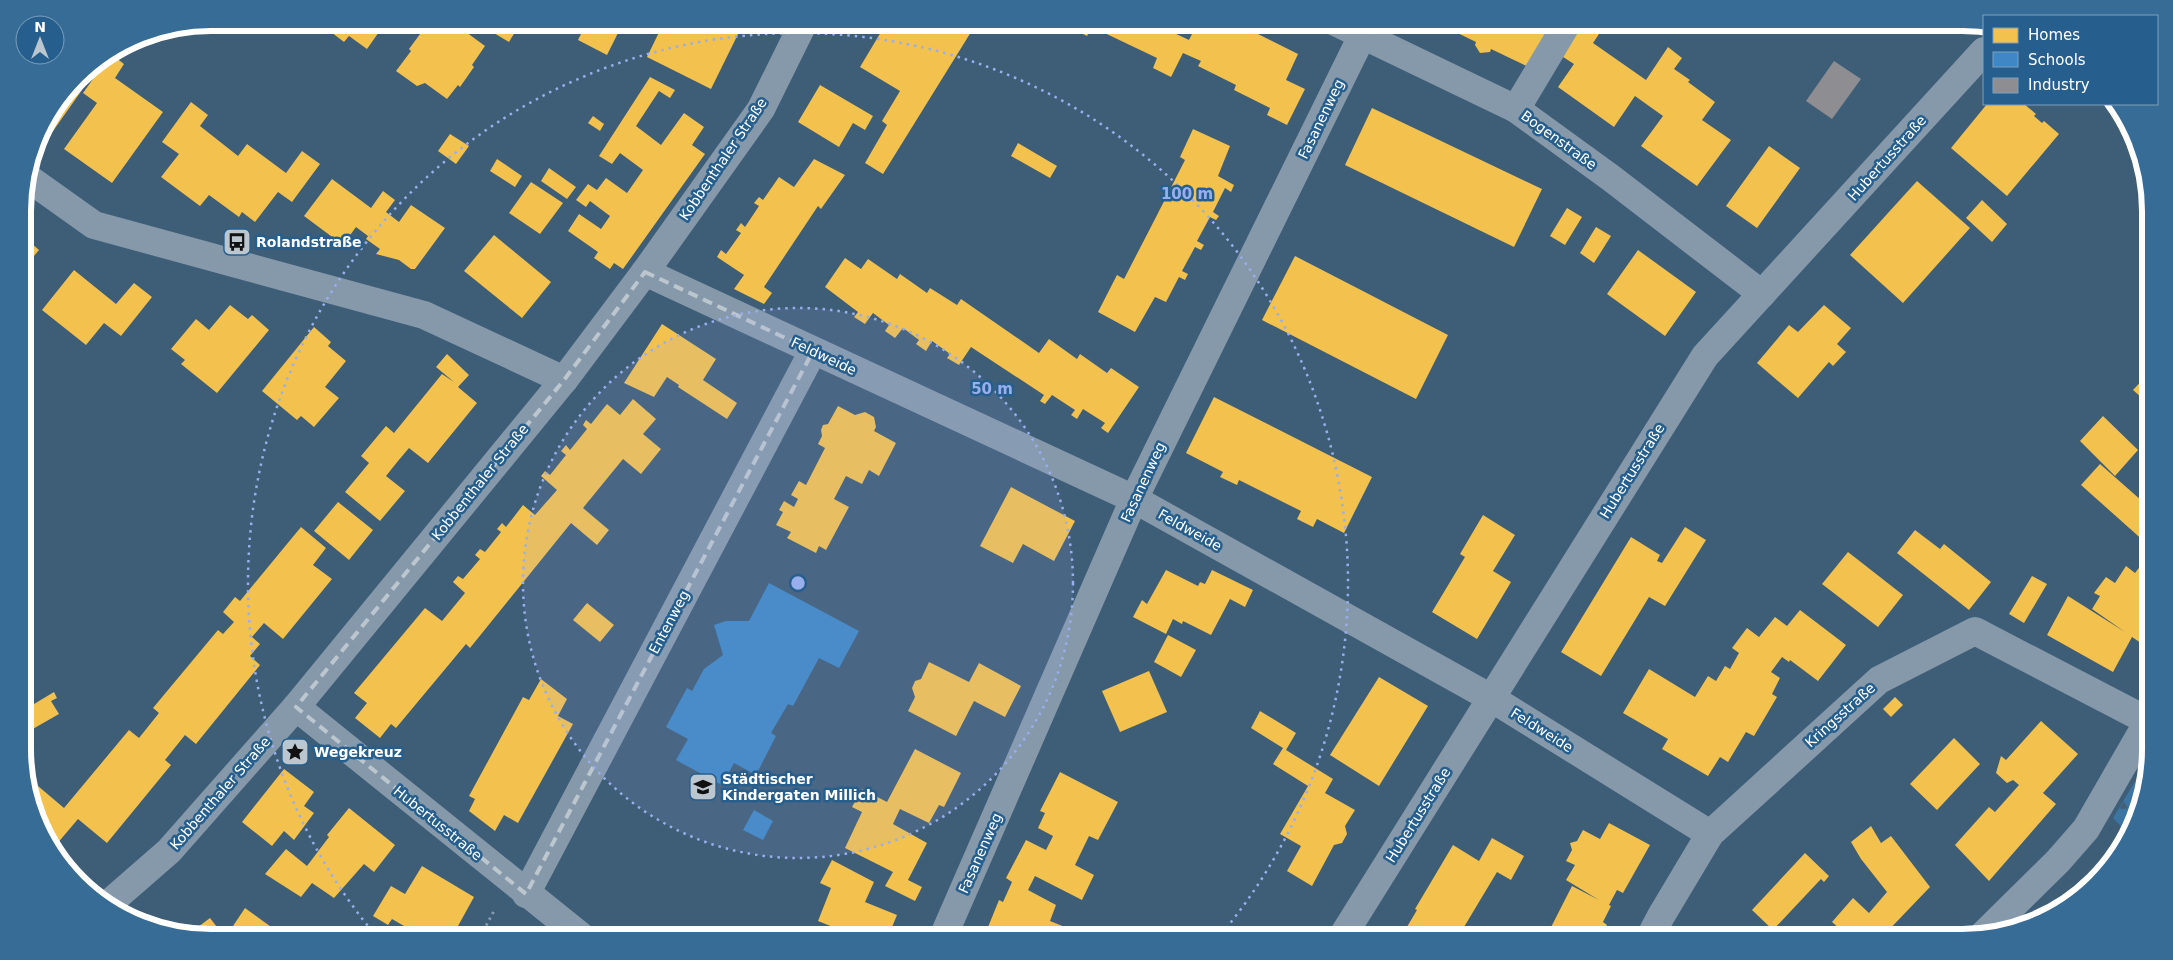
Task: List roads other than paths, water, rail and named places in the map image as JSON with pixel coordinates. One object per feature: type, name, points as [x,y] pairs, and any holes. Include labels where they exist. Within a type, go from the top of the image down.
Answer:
[{"type":"street","name":"Kobbenthaler Straße","points":[[113,900],[169,851],[296,707],[564,380],[645,272],[761,108],[800,31]]},
{"type":"street","name":"Bogenstraße","points":[[1352,31],[1516,108],[1762,294]]},
{"type":"street","points":[[1516,108],[1563,31]]},
{"type":"street","name":"Fasanenweg","points":[[946,929],[1134,499],[1362,36]]},
{"type":"street","name":"Hubertusstraße","points":[[1347,929],[1704,356],[1983,52]]},
{"type":"street","points":[[34,182],[94,225],[424,315],[564,380]]},
{"type":"street","name":"Feldweide","points":[[645,272],[1134,499],[1491,698],[1710,834]]},
{"type":"street","name":"Entenweg","points":[[526,894],[813,351]]},
{"type":"street","name":"Kringsstraße","points":[[1654,929],[1710,834],[1879,680],[1975,631],[2142,716]]},
{"type":"street","name":"Hubertusstraße","points":[[296,707],[572,929]]},
{"type":"street","points":[[1992,926],[2086,829],[2142,732]]},
{"type":"place","name":"Rolandstraße","points":[[237,242]]},
{"type":"place","name":"Wegekreuz","points":[[295,752]]},
{"type":"place","name":"Städtischer Kindergaten Millich","points":[[703,787]]}]
